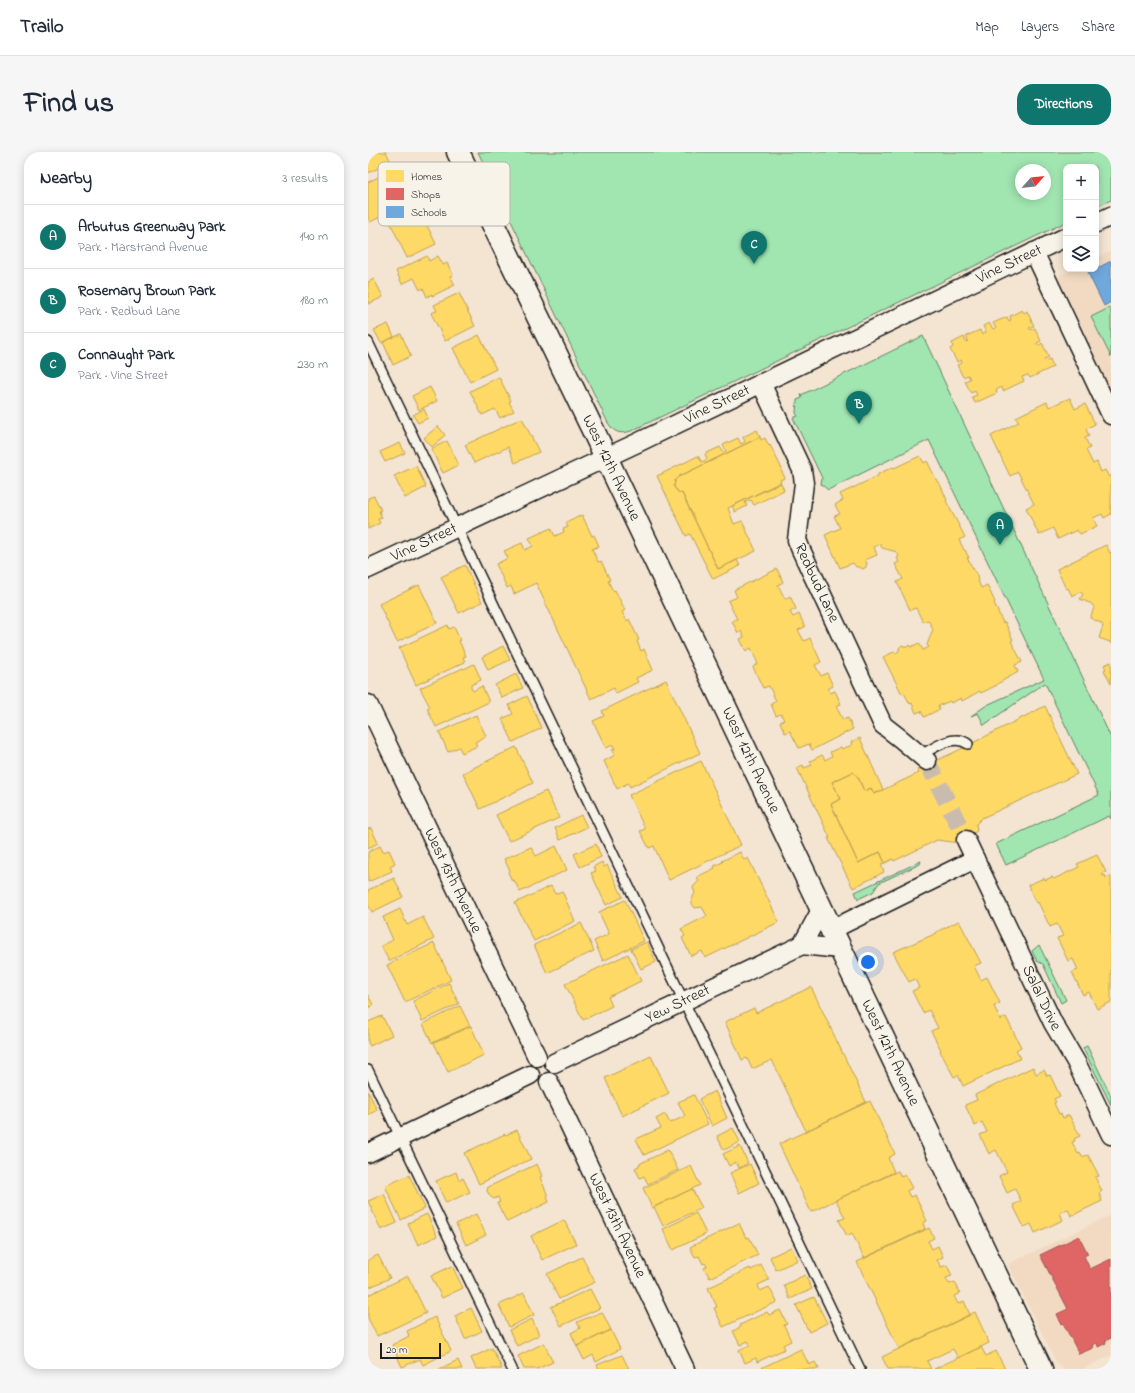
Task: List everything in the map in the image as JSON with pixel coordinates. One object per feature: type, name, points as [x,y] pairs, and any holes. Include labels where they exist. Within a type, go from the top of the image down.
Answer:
[{"type":"street","name":"West 12th Avenue","points":[[458,152],[463,162]]},
{"type":"street","points":[[1099,222],[1111,216]]},
{"type":"street","name":"West 12th Avenue","points":[[494,226],[606,457],[835,940],[1041,1369]]},
{"type":"street","name":"Vine Street","points":[[368,569],[1063,238]]},
{"type":"street","points":[[1034,252],[1111,415]]},
{"type":"street","name":"Redbud Lane","points":[[761,383],[802,470],[804,483],[797,540],[801,550],[883,725],[924,759]]},
{"type":"street","name":"West 13th Avenue","points":[[368,704],[537,1057]]},
{"type":"street","points":[[835,940],[975,859],[966,840]]},
{"type":"street","name":"Salal Drive","points":[[975,859],[1053,1023],[1076,1062],[1111,1135]]},
{"type":"street","points":[[802,946],[821,910]]},
{"type":"street","name":"Yew Street","points":[[554,1063],[802,946],[835,940]]},
{"type":"street","points":[[545,1056],[554,1063],[556,1067],[554,1076],[549,1082],[536,1082],[530,1075],[530,1063],[537,1057],[545,1056]]},
{"type":"street","points":[[368,1153],[530,1075]]},
{"type":"street","name":"West 13th Avenue","points":[[549,1082],[685,1369]]},
{"type":"lane","points":[[368,342],[860,1369]]},
{"type":"lane","points":[[924,759],[935,747],[951,740],[958,740],[968,744]]},
{"type":"lane","points":[[368,1070],[512,1369]]},
{"type":"shaded area","points":[[1111,251],[1111,393],[1055,278],[1067,272],[1099,272],[1099,257]]},
{"type":"shaded area","points":[[1111,1215],[1111,1355],[1083,1369],[1063,1369],[1056,1362],[1008,1264]]},
{"type":"green space","points":[[478,152],[1111,152],[1111,200],[1099,206],[1099,164],[1063,164],[1063,223],[631,431],[623,433],[612,429],[608,423],[510,219],[510,162],[483,162]]},
{"type":"green space","points":[[1111,307],[1111,357],[1091,317]]},
{"type":"green space","points":[[923,336],[1111,738],[1111,819],[1109,816],[1006,865],[996,844],[1099,795],[1045,683],[984,725],[978,713],[971,716],[987,705],[1044,679],[929,440],[828,490],[821,484],[822,478],[793,418],[798,416],[796,413],[797,400],[802,398],[801,395]]},
{"type":"green space","points":[[921,861],[920,864],[879,883],[873,892],[858,899],[855,892]]},
{"type":"green space","points":[[1039,945],[1066,1000],[1061,1003],[1043,964],[1037,961],[1032,951]]},
{"type":"green space","points":[[1087,1046],[1111,1096],[1111,1105],[1083,1048]]},
{"type":"building: Homes","points":[[368,152],[386,152],[391,162],[378,162],[378,168],[368,173]]},
{"type":"building: Homes","points":[[378,177],[378,218],[370,222],[368,218],[368,182]]},
{"type":"building: Homes","points":[[392,226],[427,226],[436,244],[407,258]]},
{"type":"building: Homes","points":[[427,256],[429,261],[438,256],[443,265],[447,263],[453,275],[450,276],[455,285],[427,297],[423,288],[420,290],[414,278],[402,284],[396,271]]},
{"type":"building: Homes","points":[[374,279],[383,297],[368,304],[368,282]]},
{"type":"building: Homes","points":[[459,293],[475,326],[445,341],[431,313],[437,311],[434,305]]},
{"type":"building: Homes","points":[[1022,310],[1024,313],[1027,311],[1034,326],[1029,328],[1031,330],[1035,328],[1041,341],[1037,343],[1038,346],[1042,343],[1049,357],[1044,359],[1045,361],[1050,359],[1053,367],[1030,378],[1028,375],[1022,377],[1024,381],[1003,391],[1002,387],[996,390],[997,393],[975,403],[972,397],[977,395],[975,391],[971,393],[965,381],[970,379],[968,375],[963,377],[957,365],[962,363],[961,360],[957,362],[950,349],[953,347],[952,343],[964,337],[966,342],[968,341],[966,336],[980,330],[982,335],[986,332],[983,326],[989,323],[993,329],[996,328],[993,323],[1007,317],[1009,321],[1011,320],[1010,316]]},
{"type":"building: Homes","points":[[388,324],[394,337],[381,343],[374,330]]},
{"type":"building: Homes","points":[[401,334],[411,356],[393,365],[383,342]]},
{"type":"building: Homes","points":[[479,335],[496,369],[470,382],[453,348]]},
{"type":"building: Homes","points":[[499,377],[511,401],[509,402],[514,411],[500,418],[495,409],[482,415],[470,391]]},
{"type":"building: Homes","points":[[430,387],[437,401],[419,410],[412,396]]},
{"type":"building: Homes","points":[[1070,398],[1075,409],[1085,404],[1095,424],[1086,429],[1089,436],[1085,438],[1090,448],[1086,450],[1093,464],[1097,462],[1101,472],[1105,470],[1109,477],[1111,476],[1111,514],[1104,518],[1102,514],[1093,518],[1097,526],[1080,534],[1077,530],[1058,539],[1053,528],[1039,535],[1026,508],[1034,504],[1018,472],[1010,476],[991,436],[1019,422],[1016,417],[1047,402],[1049,407]]},
{"type":"building: Homes","points":[[424,409],[428,418],[418,423],[413,415]]},
{"type":"building: Homes","points":[[522,418],[539,452],[515,463],[508,447],[474,463],[465,445]]},
{"type":"building: Homes","points":[[438,426],[445,435],[432,447],[424,438]]},
{"type":"building: Homes","points":[[757,430],[760,437],[678,477],[675,480],[674,487],[679,493],[682,493],[718,569],[737,560],[740,566],[713,579],[690,534],[686,536],[657,476],[698,456],[702,462],[707,459],[705,454],[720,447],[723,452],[726,451],[723,445],[738,438],[741,444],[745,442],[743,437]]},
{"type":"building: Homes","points":[[760,437],[761,440],[765,438],[769,446],[770,445],[785,478],[780,480],[781,482],[728,508],[734,524],[742,521],[756,551],[718,569],[682,493],[679,493],[674,487],[675,480],[678,477]]},
{"type":"building: Homes","points":[[447,441],[459,465],[443,473],[431,449]]},
{"type":"building: Homes","points":[[400,443],[405,453],[385,462],[380,452]]},
{"type":"building: Homes","points":[[920,456],[924,463],[927,461],[938,483],[939,482],[947,500],[946,501],[965,537],[959,540],[969,558],[967,558],[978,577],[977,578],[981,588],[987,585],[1003,623],[1005,622],[1013,640],[1011,641],[1022,662],[1015,665],[1018,672],[997,685],[981,693],[980,691],[962,701],[961,698],[951,703],[950,701],[938,706],[940,709],[924,717],[921,711],[916,713],[912,703],[910,704],[904,693],[902,694],[883,657],[894,652],[896,653],[902,645],[907,647],[910,645],[911,647],[919,643],[923,650],[929,647],[927,645],[933,629],[928,620],[923,622],[916,608],[910,610],[897,582],[903,579],[895,564],[899,562],[897,552],[882,548],[880,544],[874,547],[877,555],[865,560],[867,563],[866,567],[863,569],[856,567],[853,563],[840,568],[825,535],[840,528],[834,516],[840,514],[835,505],[843,500],[840,494],[878,476],[878,474]]},
{"type":"building: Homes","points":[[416,466],[426,487],[405,498],[394,476]]},
{"type":"building: Homes","points":[[781,483],[784,490],[754,505],[751,500],[745,502],[747,506],[735,512],[732,506]]},
{"type":"building: Homes","points":[[374,496],[381,510],[379,511],[382,518],[378,519],[380,523],[368,529],[368,498]]},
{"type":"building: Homes","points":[[582,515],[592,536],[594,535],[599,546],[592,549],[598,562],[601,561],[610,580],[608,581],[613,591],[615,590],[625,610],[622,612],[627,621],[629,619],[639,640],[637,641],[641,651],[644,649],[653,670],[636,678],[638,682],[616,693],[614,688],[591,699],[536,583],[514,594],[511,586],[507,588],[496,564],[508,558],[504,551],[522,543],[525,550],[533,546],[529,538],[551,528],[555,536],[564,532],[563,529],[568,527],[566,523]]},
{"type":"building: Homes","points":[[1106,545],[1110,553],[1111,552],[1111,644],[1110,642],[1099,638],[1103,626],[1101,623],[1090,618],[1094,608],[1092,604],[1080,599],[1083,594],[1080,592],[1072,596],[1068,588],[1066,589],[1057,569]]},
{"type":"building: Homes","points":[[465,565],[482,602],[459,613],[441,577]]},
{"type":"building: Homes","points":[[777,569],[783,582],[778,585],[785,599],[790,596],[796,609],[790,612],[793,617],[799,614],[805,627],[798,630],[804,641],[810,638],[821,662],[815,665],[821,676],[827,673],[833,686],[828,689],[830,693],[835,691],[841,704],[836,706],[843,720],[848,718],[853,729],[812,750],[809,744],[799,748],[790,731],[785,733],[780,722],[784,720],[781,714],[776,716],[771,704],[776,701],[769,686],[763,688],[753,667],[758,664],[751,648],[746,651],[740,639],[744,637],[741,631],[738,633],[732,621],[737,619],[728,601],[737,597],[734,590]]},
{"type":"building: Homes","points":[[419,585],[437,623],[397,642],[379,604]]},
{"type":"building: Homes","points":[[448,625],[449,629],[454,627],[460,640],[459,641],[466,656],[463,657],[465,662],[416,685],[399,648]]},
{"type":"building: Homes","points":[[503,646],[510,660],[488,670],[482,657]]},
{"type":"building: Homes","points":[[1111,662],[1111,684],[1104,670],[1106,669],[1104,665]]},
{"type":"building: Homes","points":[[474,664],[481,680],[471,685],[471,688],[473,691],[482,686],[489,702],[436,727],[427,708],[430,707],[420,688]]},
{"type":"building: Homes","points":[[516,674],[523,688],[502,698],[495,685]]},
{"type":"building: Homes","points":[[666,680],[700,753],[630,787],[628,783],[617,789],[604,761],[615,755],[612,750],[615,749],[613,745],[606,748],[593,721],[604,716],[602,711]]},
{"type":"building: Homes","points":[[527,696],[542,728],[513,742],[502,719],[513,714],[509,705]]},
{"type":"building: Homes","points":[[1045,706],[1077,774],[982,818],[976,824],[977,831],[959,843],[937,840],[894,861],[893,859],[885,863],[880,852],[858,863],[831,804],[841,799],[832,782],[853,772],[858,777],[864,791],[871,788],[874,794],[919,773],[917,769],[953,753]]},
{"type":"building: Homes","points":[[476,715],[486,736],[475,742],[477,746],[462,753],[459,747],[448,752],[439,732]]},
{"type":"building: Homes","points":[[860,738],[883,790],[874,794],[871,788],[864,791],[858,777],[853,772],[832,782],[841,799],[831,804],[858,863],[880,852],[885,863],[881,864],[884,872],[853,888],[828,838],[830,838],[797,768],[803,765],[804,768],[812,765],[810,761],[822,755],[825,760],[832,756],[830,752],[841,747],[842,749],[852,745],[851,742]]},
{"type":"building: Homes","points":[[516,747],[533,783],[480,809],[463,773]]},
{"type":"building: Homes","points":[[701,761],[741,845],[669,880],[654,846],[649,848],[640,831],[645,829],[629,795]]},
{"type":"building: Homes","points":[[546,791],[559,818],[509,841],[496,815]]},
{"type":"building: Homes","points":[[581,815],[587,827],[560,840],[555,828]]},
{"type":"building: Homes","points":[[371,828],[378,843],[368,848],[368,829]]},
{"type":"building: Homes","points":[[596,844],[601,857],[580,867],[574,854]]},
{"type":"building: Homes","points":[[380,846],[383,852],[389,850],[395,863],[390,866],[392,871],[368,882],[368,852]]},
{"type":"building: Homes","points":[[556,846],[567,870],[520,892],[514,880],[512,881],[508,872],[510,871],[504,859],[531,847],[536,856]]},
{"type":"building: Homes","points":[[740,852],[744,860],[748,858],[779,922],[705,958],[702,951],[691,956],[682,938],[685,936],[681,929],[707,916],[702,907],[695,908],[692,904],[692,899],[695,893],[693,888],[699,881],[697,877],[715,868],[714,866],[723,862],[722,861]]},
{"type":"building: Homes","points":[[1097,855],[1106,872],[1102,874],[1103,876],[1105,875],[1106,878],[1110,876],[1111,878],[1111,1002],[1097,1009],[1089,992],[1083,995],[1072,972],[1078,970],[1073,959],[1068,961],[1057,938],[1063,936],[1057,924],[1050,927],[1038,902],[1036,903],[1028,885],[1044,878],[1045,880],[1052,877],[1054,879],[1079,867],[1077,864]]},
{"type":"building: Homes","points":[[602,862],[604,867],[607,865],[623,897],[606,905],[591,873],[596,871],[593,867]]},
{"type":"building: Homes","points":[[394,878],[403,897],[372,912],[368,904],[368,890]]},
{"type":"building: Homes","points":[[551,886],[555,894],[562,891],[575,921],[534,941],[515,903]]},
{"type":"building: Homes","points":[[625,900],[644,941],[603,961],[594,941],[609,934],[599,912]]},
{"type":"building: Homes","points":[[400,909],[407,925],[423,917],[434,939],[389,961],[381,946],[393,940],[383,917]]},
{"type":"building: Homes","points":[[959,921],[981,963],[974,966],[981,980],[987,977],[1000,1003],[994,1006],[1000,1020],[1006,1017],[1021,1047],[1016,1050],[1021,1058],[963,1086],[958,1075],[954,1077],[931,1031],[938,1028],[929,1010],[923,1013],[912,991],[919,988],[915,979],[909,982],[893,952],[937,933],[936,932]]},
{"type":"building: Homes","points":[[581,923],[594,951],[547,973],[534,945]]},
{"type":"building: Homes","points":[[647,942],[656,962],[641,969],[631,949]]},
{"type":"building: Homes","points":[[434,943],[451,980],[405,1002],[387,965]]},
{"type":"building: Homes","points":[[628,954],[641,981],[608,997],[612,1006],[583,1020],[565,984]]},
{"type":"building: Homes","points":[[449,983],[459,1004],[422,1021],[413,1001]]},
{"type":"building: Homes","points":[[811,987],[866,1102],[806,1131],[772,1060],[752,1069],[747,1058],[742,1060],[725,1022],[754,1008],[756,1013]]},
{"type":"building: Homes","points":[[368,995],[373,1005],[368,1008]]},
{"type":"building: Homes","points":[[460,1006],[470,1026],[432,1043],[423,1024]]},
{"type":"building: Homes","points":[[382,1016],[392,1035],[370,1046],[368,1042],[368,1022]]},
{"type":"building: Homes","points":[[471,1026],[484,1055],[448,1072],[434,1043]]},
{"type":"building: Homes","points":[[651,1056],[669,1093],[622,1116],[605,1078]]},
{"type":"building: Homes","points":[[1033,1067],[1036,1074],[1044,1070],[1047,1076],[1050,1075],[1060,1096],[1054,1099],[1056,1102],[1054,1103],[1059,1114],[1061,1113],[1063,1118],[1069,1115],[1080,1136],[1072,1142],[1078,1154],[1080,1153],[1082,1157],[1088,1155],[1099,1176],[1095,1177],[1102,1191],[1099,1193],[1102,1201],[1071,1216],[1068,1209],[1060,1213],[1063,1220],[1035,1233],[1031,1224],[1024,1227],[1013,1205],[1021,1201],[1015,1189],[1007,1193],[999,1176],[1007,1172],[996,1150],[989,1154],[980,1135],[987,1132],[982,1122],[975,1126],[965,1105],[977,1100],[975,1095]]},
{"type":"building: Homes","points":[[368,1091],[377,1110],[368,1115]]},
{"type":"building: Homes","points":[[715,1091],[727,1118],[712,1126],[699,1099]]},
{"type":"building: Homes","points":[[694,1095],[708,1124],[644,1155],[636,1139],[661,1128],[656,1119],[665,1114],[670,1123],[685,1116],[678,1102]]},
{"type":"building: Homes","points":[[870,1101],[895,1154],[888,1158],[894,1172],[811,1212],[779,1144]]},
{"type":"building: Homes","points":[[733,1128],[740,1142],[724,1150],[717,1136]]},
{"type":"building: Homes","points":[[517,1130],[531,1159],[479,1184],[464,1153]]},
{"type":"building: Homes","points":[[740,1146],[748,1163],[739,1168],[736,1162],[729,1166],[723,1154]]},
{"type":"building: Homes","points":[[668,1150],[678,1170],[648,1184],[644,1176],[640,1178],[635,1168],[639,1166],[639,1164]]},
{"type":"building: Homes","points":[[537,1164],[549,1202],[507,1222],[497,1203],[500,1202],[498,1197],[494,1199],[490,1196],[487,1191],[488,1187]]},
{"type":"building: Homes","points":[[750,1164],[759,1183],[739,1193],[730,1173]]},
{"type":"building: Homes","points":[[691,1166],[700,1185],[652,1208],[643,1188]]},
{"type":"building: Homes","points":[[898,1171],[901,1177],[905,1175],[912,1188],[907,1191],[910,1197],[915,1195],[927,1221],[923,1223],[925,1229],[864,1258],[852,1233],[847,1236],[839,1220],[845,1218],[836,1200]]},
{"type":"building: Homes","points":[[456,1172],[459,1180],[463,1178],[470,1192],[446,1203],[436,1181]]},
{"type":"building: Homes","points":[[409,1175],[425,1208],[401,1220],[385,1186]]},
{"type":"building: Homes","points":[[692,1189],[702,1208],[663,1226],[654,1207]]},
{"type":"building: Homes","points":[[384,1194],[397,1223],[381,1230],[368,1201]]},
{"type":"building: Homes","points":[[696,1213],[706,1234],[673,1250],[663,1229]]},
{"type":"building: Homes","points":[[427,1214],[437,1236],[418,1245],[408,1223]]},
{"type":"building: Homes","points":[[476,1214],[486,1235],[466,1245],[456,1224]]},
{"type":"building: Homes","points":[[564,1220],[576,1244],[542,1260],[531,1236]]},
{"type":"building: Homes","points":[[739,1223],[746,1238],[749,1237],[758,1255],[710,1278],[704,1268],[707,1266],[705,1263],[703,1264],[699,1256],[695,1257],[690,1247]]},
{"type":"building: Homes","points":[[929,1228],[934,1238],[928,1241],[932,1249],[938,1246],[943,1257],[937,1260],[941,1267],[947,1265],[952,1276],[946,1278],[949,1284],[955,1282],[960,1293],[954,1296],[958,1304],[964,1301],[970,1315],[899,1349],[857,1262]]},
{"type":"building: Homes","points":[[791,1247],[798,1260],[776,1270],[770,1257]]},
{"type":"building: Homes","points":[[378,1255],[390,1278],[368,1288],[368,1260]]},
{"type":"building: Homes","points":[[582,1257],[595,1282],[559,1299],[547,1274]]},
{"type":"building: Homes","points":[[761,1265],[769,1280],[758,1285],[760,1291],[769,1287],[777,1302],[723,1327],[714,1308],[717,1307],[708,1288],[750,1268],[751,1270]]},
{"type":"building: Homes","points":[[452,1266],[463,1288],[442,1298],[431,1276]]},
{"type":"building: Homes","points":[[805,1275],[812,1289],[790,1299],[784,1285]]},
{"type":"building: Homes","points":[[408,1276],[426,1313],[377,1336],[368,1318],[368,1295]]},
{"type":"building: Homes","points":[[590,1289],[600,1308],[561,1326],[551,1307]]},
{"type":"building: Homes","points":[[524,1293],[534,1315],[509,1327],[499,1305]]},
{"type":"building: Homes","points":[[814,1297],[827,1323],[809,1332],[796,1305]]},
{"type":"building: Homes","points":[[471,1308],[482,1331],[465,1339],[455,1316]]},
{"type":"building: Homes","points":[[780,1310],[787,1324],[784,1325],[791,1341],[783,1345],[785,1349],[757,1362],[756,1358],[745,1363],[739,1350],[750,1345],[748,1341],[740,1345],[733,1331],[741,1327],[740,1325],[767,1312],[769,1315]]},
{"type":"building: Homes","points":[[602,1312],[611,1330],[577,1346],[571,1333],[580,1328],[577,1322]]},
{"type":"building: Homes","points":[[975,1312],[989,1343],[958,1358],[953,1349],[927,1361],[931,1369],[888,1369],[882,1357]]},
{"type":"building: Homes","points":[[435,1317],[451,1351],[423,1365],[420,1359],[402,1367],[392,1345],[409,1336],[407,1331]]},
{"type":"building: Homes","points":[[532,1319],[539,1335],[517,1346],[509,1330]]},
{"type":"building: Homes","points":[[611,1330],[620,1349],[596,1362],[593,1355],[584,1360],[577,1346]]},
{"type":"building: Homes","points":[[544,1343],[553,1362],[537,1369],[524,1369],[518,1356]]},
{"type":"building: Homes","points":[[981,1347],[986,1356],[996,1351],[1005,1369],[934,1369]]},
{"type":"building: Homes","points":[[492,1348],[502,1369],[476,1369],[471,1358]]},
{"type":"building: Homes","points":[[801,1349],[809,1365],[815,1362],[819,1369],[759,1369]]},
{"type":"building: Homes","points":[[622,1355],[629,1369],[599,1369],[597,1365]]},
{"type":"building: Homes","points":[[458,1360],[462,1369],[439,1369]]},
{"type":"building: Shops","points":[[1079,1236],[1088,1254],[1084,1256],[1090,1269],[1111,1259],[1111,1338],[1105,1341],[1106,1343],[1098,1347],[1097,1343],[1092,1345],[1093,1348],[1079,1354],[1063,1323],[1061,1324],[1057,1314],[1068,1309],[1040,1255]]},
{"type":"building: Schools","points":[[1111,261],[1111,302],[1104,306],[1088,273],[1099,272],[1099,267]]},
{"type":"tunnel","points":[[927,761],[966,840]]},
{"type":"place","name":"Connaught Park","points":[[754,264]]},
{"type":"place","name":"Rosemary Brown Park","points":[[859,424]]},
{"type":"place","name":"Arbutus Greenway Park","points":[[1000,545]]}]
